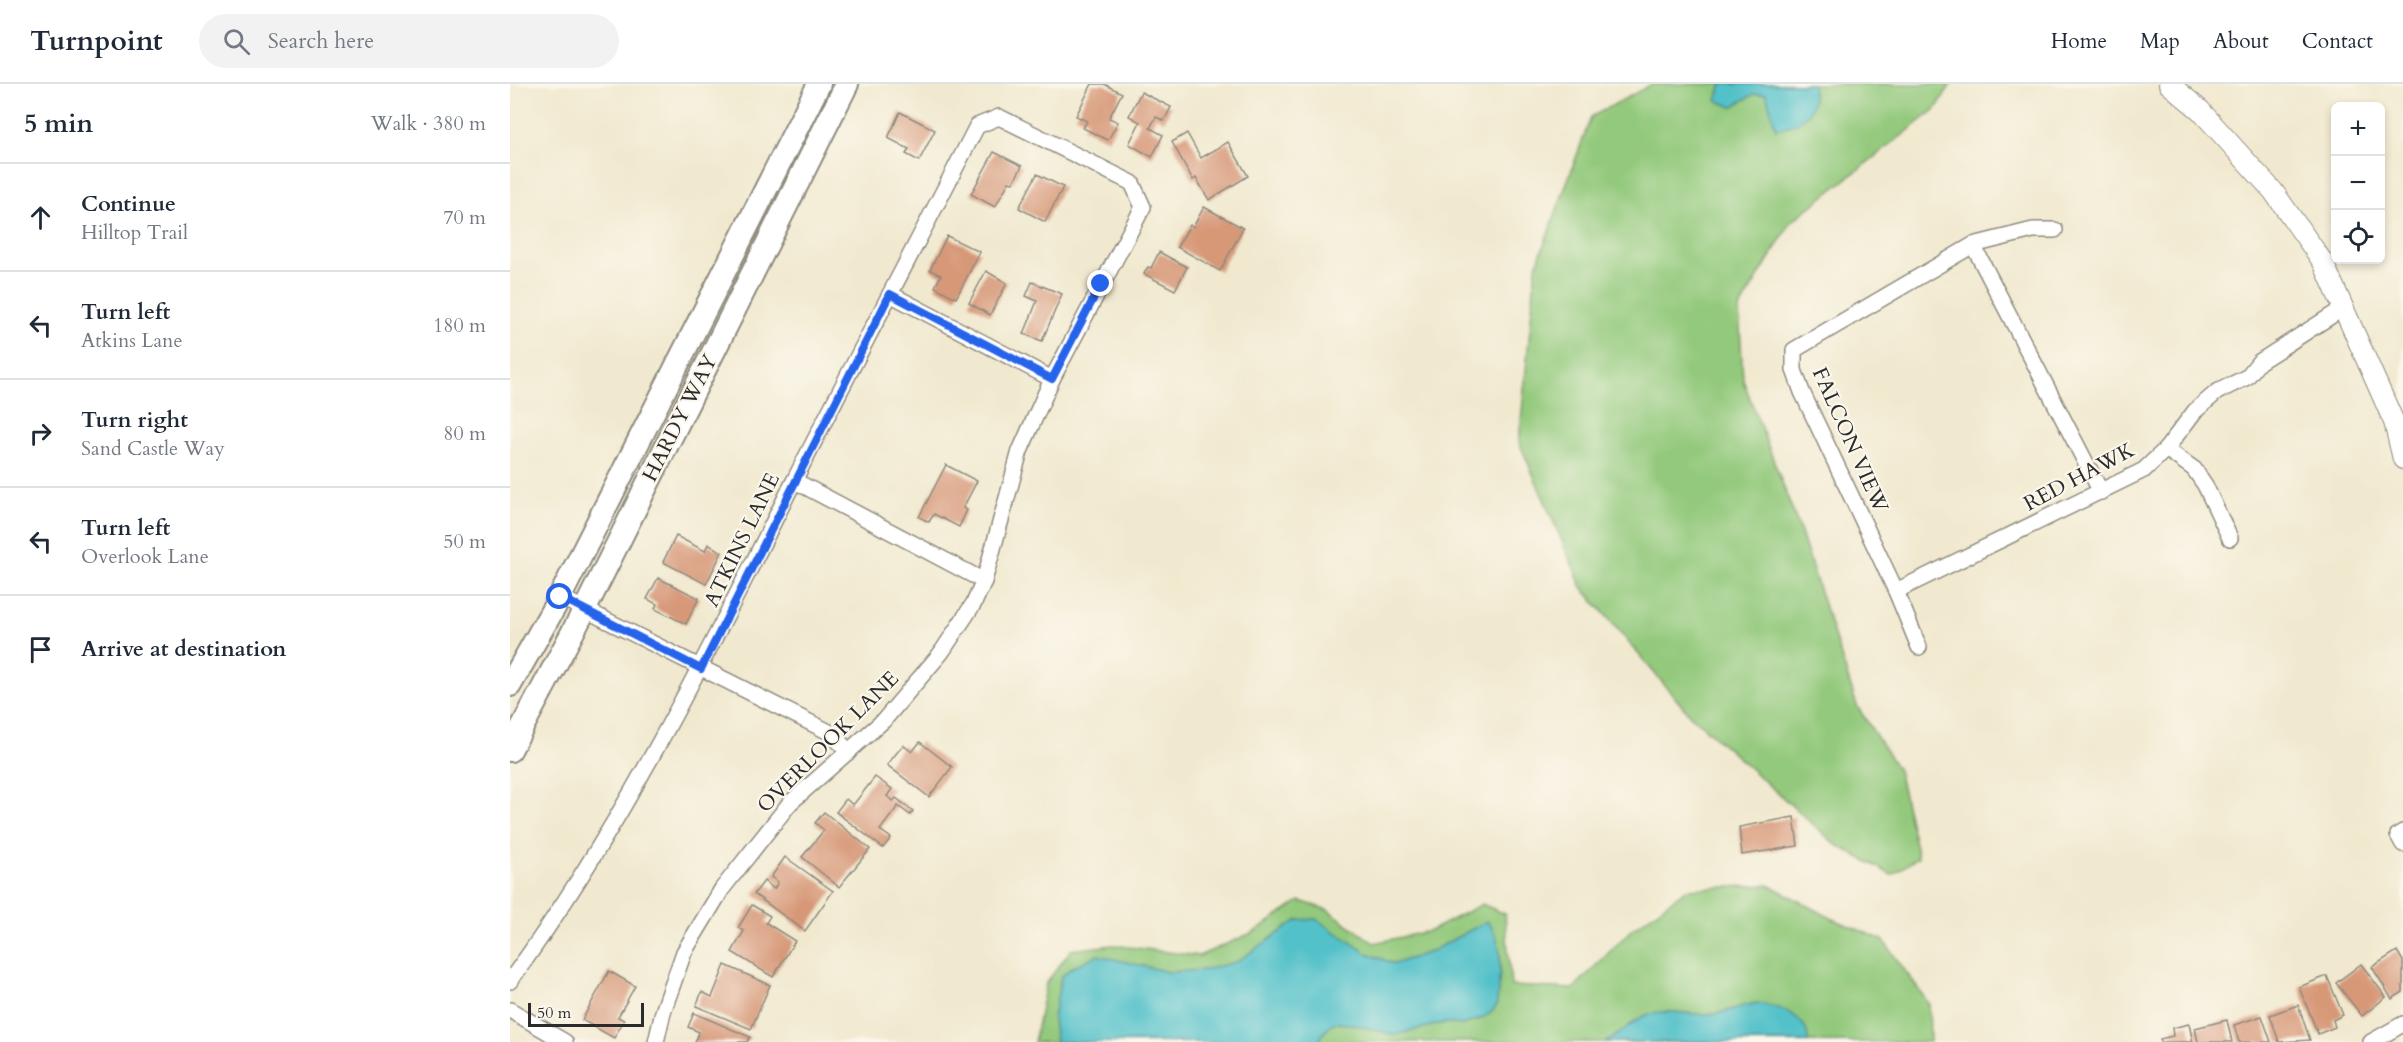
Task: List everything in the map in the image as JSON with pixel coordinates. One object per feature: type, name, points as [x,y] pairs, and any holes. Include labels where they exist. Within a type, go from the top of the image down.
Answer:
[{"type":"main road","name":"HARDY WAY","points":[[510,685],[560,597],[819,84]]},
{"type":"main road","name":"HARDY WAY","points":[[510,750],[585,609],[847,84]]},
{"type":"street","points":[[2169,84],[2200,110],[2273,191],[2323,262],[2345,307],[2394,422],[2403,459]]},
{"type":"street","name":"ATKINS LANE","points":[[510,981],[560,912],[619,816],[701,669],[977,126],[999,117],[1132,183],[1143,207]]},
{"type":"street","name":"OVERLOOK LANE","points":[[656,1042],[663,1012],[684,952],[722,889],[790,803],[884,720],[941,653],[974,603],[984,581],[1020,451],[1052,379],[1143,207]]},
{"type":"street","name":"FALCON VIEW","points":[[1919,647],[1896,591],[1802,392],[1794,370],[1794,350],[1972,245],[2033,230],[2055,230]]},
{"type":"street","points":[[1972,245],[2101,492]]},
{"type":"street","points":[[890,294],[1052,379]]},
{"type":"street","name":"RED HAWK","points":[[1896,591],[2144,470],[2166,449],[2182,425],[2217,392],[2247,377],[2259,362],[2345,307]]},
{"type":"street","points":[[2166,449],[2194,469],[2205,485],[2230,538]]},
{"type":"street","points":[[795,481],[984,581]]},
{"type":"street","points":[[560,597],[831,733],[849,752]]},
{"type":"street","points":[[510,1010],[565,1042]]},
{"type":"street","points":[[2371,1042],[2403,1024]]},
{"type":"green space","points":[[1652,84],[1951,84],[1936,109],[1791,222],[1739,309],[1743,380],[1800,530],[1857,706],[1898,770],[1918,857],[1892,875],[1835,844],[1689,714],[1582,587],[1519,442],[1536,267],[1591,117]]},
{"type":"green space","points":[[1769,885],[1831,918],[1883,940],[1929,1004],[1930,1042],[1034,1042],[1046,983],[1071,950],[1113,945],[1199,956],[1254,932],[1300,901],[1328,910],[1374,943],[1430,931],[1482,904],[1505,914],[1511,986],[1573,989],[1631,930],[1687,889]]},
{"type":"water","points":[[1722,84],[1812,84],[1813,102],[1807,115],[1801,120],[1776,129],[1766,94],[1754,94],[1732,107],[1716,100]]},
{"type":"water","points":[[1316,919],[1367,953],[1394,964],[1430,952],[1487,921],[1493,930],[1499,950],[1497,1003],[1493,1011],[1481,1019],[1463,1025],[1444,1023],[1395,1035],[1351,1024],[1333,1023],[1322,1035],[1320,1042],[1056,1042],[1053,1019],[1061,977],[1071,968],[1097,955],[1169,972],[1204,970],[1236,962],[1298,920]]},
{"type":"water","points":[[1758,1003],[1783,1010],[1798,1019],[1804,1025],[1808,1042],[1605,1042],[1639,1019],[1653,1013],[1704,1015]]},
{"type":"building","points":[[1092,84],[1104,84],[1122,93],[1109,118],[1118,122],[1108,140],[1083,128],[1087,121],[1076,116]]},
{"type":"building","points":[[1141,92],[1171,107],[1164,121],[1156,117],[1150,128],[1163,135],[1152,157],[1129,144],[1140,122],[1129,116]]},
{"type":"building","points":[[900,112],[935,130],[919,161],[906,154],[909,149],[888,138]]},
{"type":"building","points":[[1187,133],[1201,158],[1228,142],[1248,176],[1209,200],[1196,178],[1193,180],[1172,142]]},
{"type":"building","points":[[994,152],[1022,166],[1013,183],[1009,182],[995,207],[971,194]]},
{"type":"building","points":[[1037,174],[1063,187],[1045,222],[1019,208]]},
{"type":"building","points":[[1204,207],[1243,228],[1220,271],[1177,247],[1190,225],[1193,227]]},
{"type":"building","points":[[947,236],[980,252],[956,298],[935,287],[941,275],[930,270]]},
{"type":"building","points":[[1159,252],[1187,267],[1175,290],[1144,274],[1148,267],[1151,268]]},
{"type":"building","points":[[986,271],[1007,283],[990,315],[969,303]]},
{"type":"building","points":[[1032,282],[1062,294],[1042,341],[1024,334],[1037,301],[1026,296]]},
{"type":"building","points":[[946,465],[977,481],[963,508],[967,510],[959,527],[934,514],[929,522],[919,517]]},
{"type":"building","points":[[676,536],[705,551],[708,544],[722,552],[706,584],[663,562]]},
{"type":"building","points":[[658,578],[699,598],[686,624],[655,609],[657,604],[647,599]]},
{"type":"building","points":[[920,742],[952,767],[929,797],[887,765],[903,745],[912,752]]},
{"type":"building","points":[[875,777],[892,789],[887,796],[893,801],[896,798],[913,811],[910,815],[898,806],[880,830],[891,838],[883,848],[836,812],[846,799],[853,805]]},
{"type":"building","points":[[824,812],[870,849],[839,887],[802,857],[824,830],[815,823]]},
{"type":"building","points":[[1794,817],[1798,846],[1742,855],[1739,827]]},
{"type":"building","points":[[785,857],[833,891],[805,931],[754,894],[764,881],[774,889],[778,882],[771,877]]},
{"type":"building","points":[[752,905],[770,916],[766,923],[795,941],[773,977],[732,952],[744,931],[738,928]]},
{"type":"building","points":[[2397,951],[2403,961],[2403,992],[2392,999],[2372,967]]},
{"type":"building","points":[[2361,964],[2386,997],[2362,1016],[2336,983]]},
{"type":"building","points":[[725,965],[770,985],[751,1029],[696,1006],[702,992],[712,997]]},
{"type":"building","points":[[609,971],[635,986],[618,1017],[624,1020],[614,1038],[582,1020]]},
{"type":"building","points":[[2327,976],[2343,1015],[2333,1020],[2335,1027],[2318,1034],[2299,987]]},
{"type":"building","points":[[2298,1005],[2310,1040],[2279,1042],[2270,1015]]},
{"type":"building","points":[[694,1013],[750,1037],[747,1042],[695,1042],[699,1032],[688,1027]]},
{"type":"building","points":[[2262,1016],[2271,1042],[2239,1042],[2234,1025]]},
{"type":"building","points":[[2227,1020],[2232,1042],[2198,1042],[2195,1028]]},
{"type":"building","points":[[2189,1024],[2193,1042],[2161,1042],[2160,1039],[2173,1036],[2172,1028]]},
{"type":"route","points":[[560,597],[701,669],[890,294],[1052,379],[1101,284]]}]
